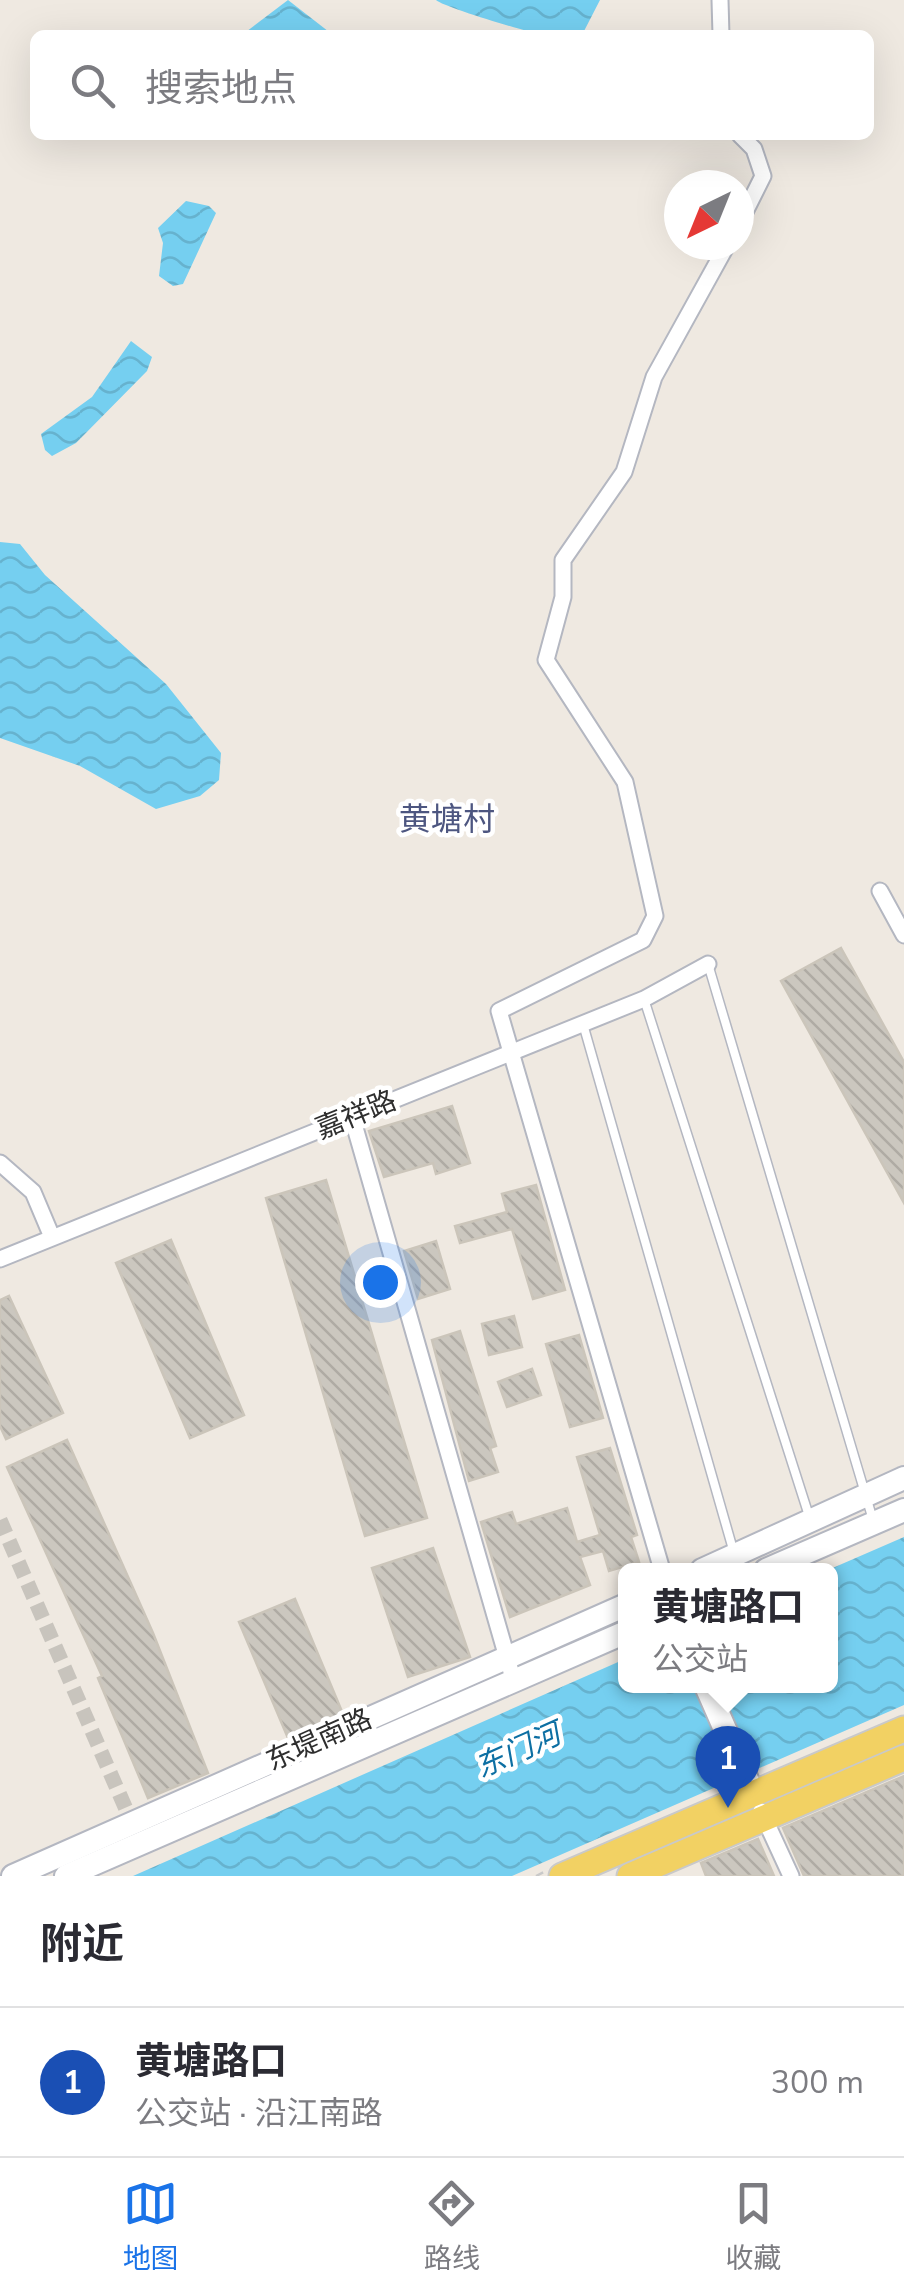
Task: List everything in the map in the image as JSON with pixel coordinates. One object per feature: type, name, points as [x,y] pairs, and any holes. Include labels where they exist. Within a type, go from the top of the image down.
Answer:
[{"type":"main road","points":[[718,1563],[904,1478]]},
{"type":"main road","points":[[782,1563],[904,1510]]},
{"type":"main road","name":"东堤南路","points":[[13,1876],[618,1608]]},
{"type":"main road","name":"东堤南路","points":[[66,1876],[618,1636]]},
{"type":"main road","points":[[709,1693],[754,1793]]},
{"type":"main road","points":[[562,1876],[904,1729]]},
{"type":"main road","points":[[630,1876],[904,1758]]},
{"type":"street","points":[[720,0],[720,30]]},
{"type":"street","points":[[745,140],[754,149],[763,176],[754,194]]},
{"type":"street","points":[[660,1563],[499,1011],[643,940],[654,916],[625,782],[546,660],[563,597],[562,560],[624,472],[654,377],[720,260]]},
{"type":"street","points":[[880,891],[904,935]]},
{"type":"street","name":"嘉祥路","points":[[0,1258],[644,999],[708,964]]},
{"type":"street","points":[[352,1117],[514,1682]]},
{"type":"street","points":[[0,1163],[33,1192],[52,1236]]},
{"type":"street","points":[[754,1793],[790,1876]]},
{"type":"lane","points":[[708,964],[874,1524]]},
{"type":"lane","points":[[644,999],[810,1521]]},
{"type":"lane","points":[[583,1024],[735,1556]]},
{"type":"water","points":[[288,0],[327,30],[249,30]]},
{"type":"water","points":[[436,0],[600,0],[585,30],[525,30]]},
{"type":"water","points":[[186,201],[209,206],[216,213],[183,284],[173,286],[159,276],[163,243],[158,228]]},
{"type":"water","points":[[131,341],[152,357],[147,371],[76,443],[52,456],[45,450],[41,434],[92,397]]},
{"type":"water","points":[[0,542],[20,544],[45,575],[166,684],[221,753],[219,780],[200,796],[156,809],[80,766],[0,738]]},
{"type":"water","name":"东门河","points":[[904,1537],[904,1705],[512,1876],[133,1876],[618,1662],[618,1693],[838,1693],[838,1566]]},
{"type":"building","points":[[841,948],[904,1062],[904,1203],[781,981]]},
{"type":"building","points":[[452,1106],[470,1163],[436,1174],[433,1163],[384,1177],[369,1131]]},
{"type":"building","points":[[326,1180],[427,1518],[365,1536],[266,1198]]},
{"type":"building","points":[[536,1185],[565,1290],[533,1299],[512,1229],[460,1243],[455,1226],[507,1212],[502,1194]]},
{"type":"building","points":[[171,1240],[244,1415],[190,1438],[116,1263]]},
{"type":"building","points":[[436,1241],[450,1289],[418,1299],[404,1251]]},
{"type":"building","points":[[9,1296],[63,1413],[6,1439],[0,1426],[0,1300]]},
{"type":"building","points":[[514,1316],[522,1347],[489,1355],[482,1324]]},
{"type":"building","points":[[460,1331],[496,1446],[490,1448],[498,1472],[469,1481],[432,1340]]},
{"type":"building","points":[[579,1335],[603,1418],[570,1427],[546,1344]]},
{"type":"building","points":[[532,1369],[541,1395],[507,1407],[498,1382]]},
{"type":"building","points":[[67,1440],[153,1633],[208,1773],[148,1798],[98,1678],[102,1676],[7,1467]]},
{"type":"building","points":[[610,1448],[637,1535],[631,1537],[639,1562],[618,1563],[618,1568],[609,1571],[603,1551],[580,1557],[590,1585],[510,1617],[481,1522],[512,1512],[516,1524],[567,1508],[577,1542],[600,1535],[577,1457]]},
{"type":"building","points":[[433,1548],[470,1657],[408,1677],[372,1568]]},
{"type":"building","points":[[295,1599],[343,1714],[288,1738],[239,1622]]},
{"type":"building","points":[[904,1776],[904,1876],[804,1876],[783,1828]]},
{"type":"building","points":[[758,1839],[774,1876],[706,1876],[701,1863]]},
{"type":"tunnel","points":[[0,1520],[132,1823]]},
{"type":"place","name":"黄塘路口","points":[[728,1808]]},
{"type":"district","name":"黄塘村","points":[[447,819]]}]
